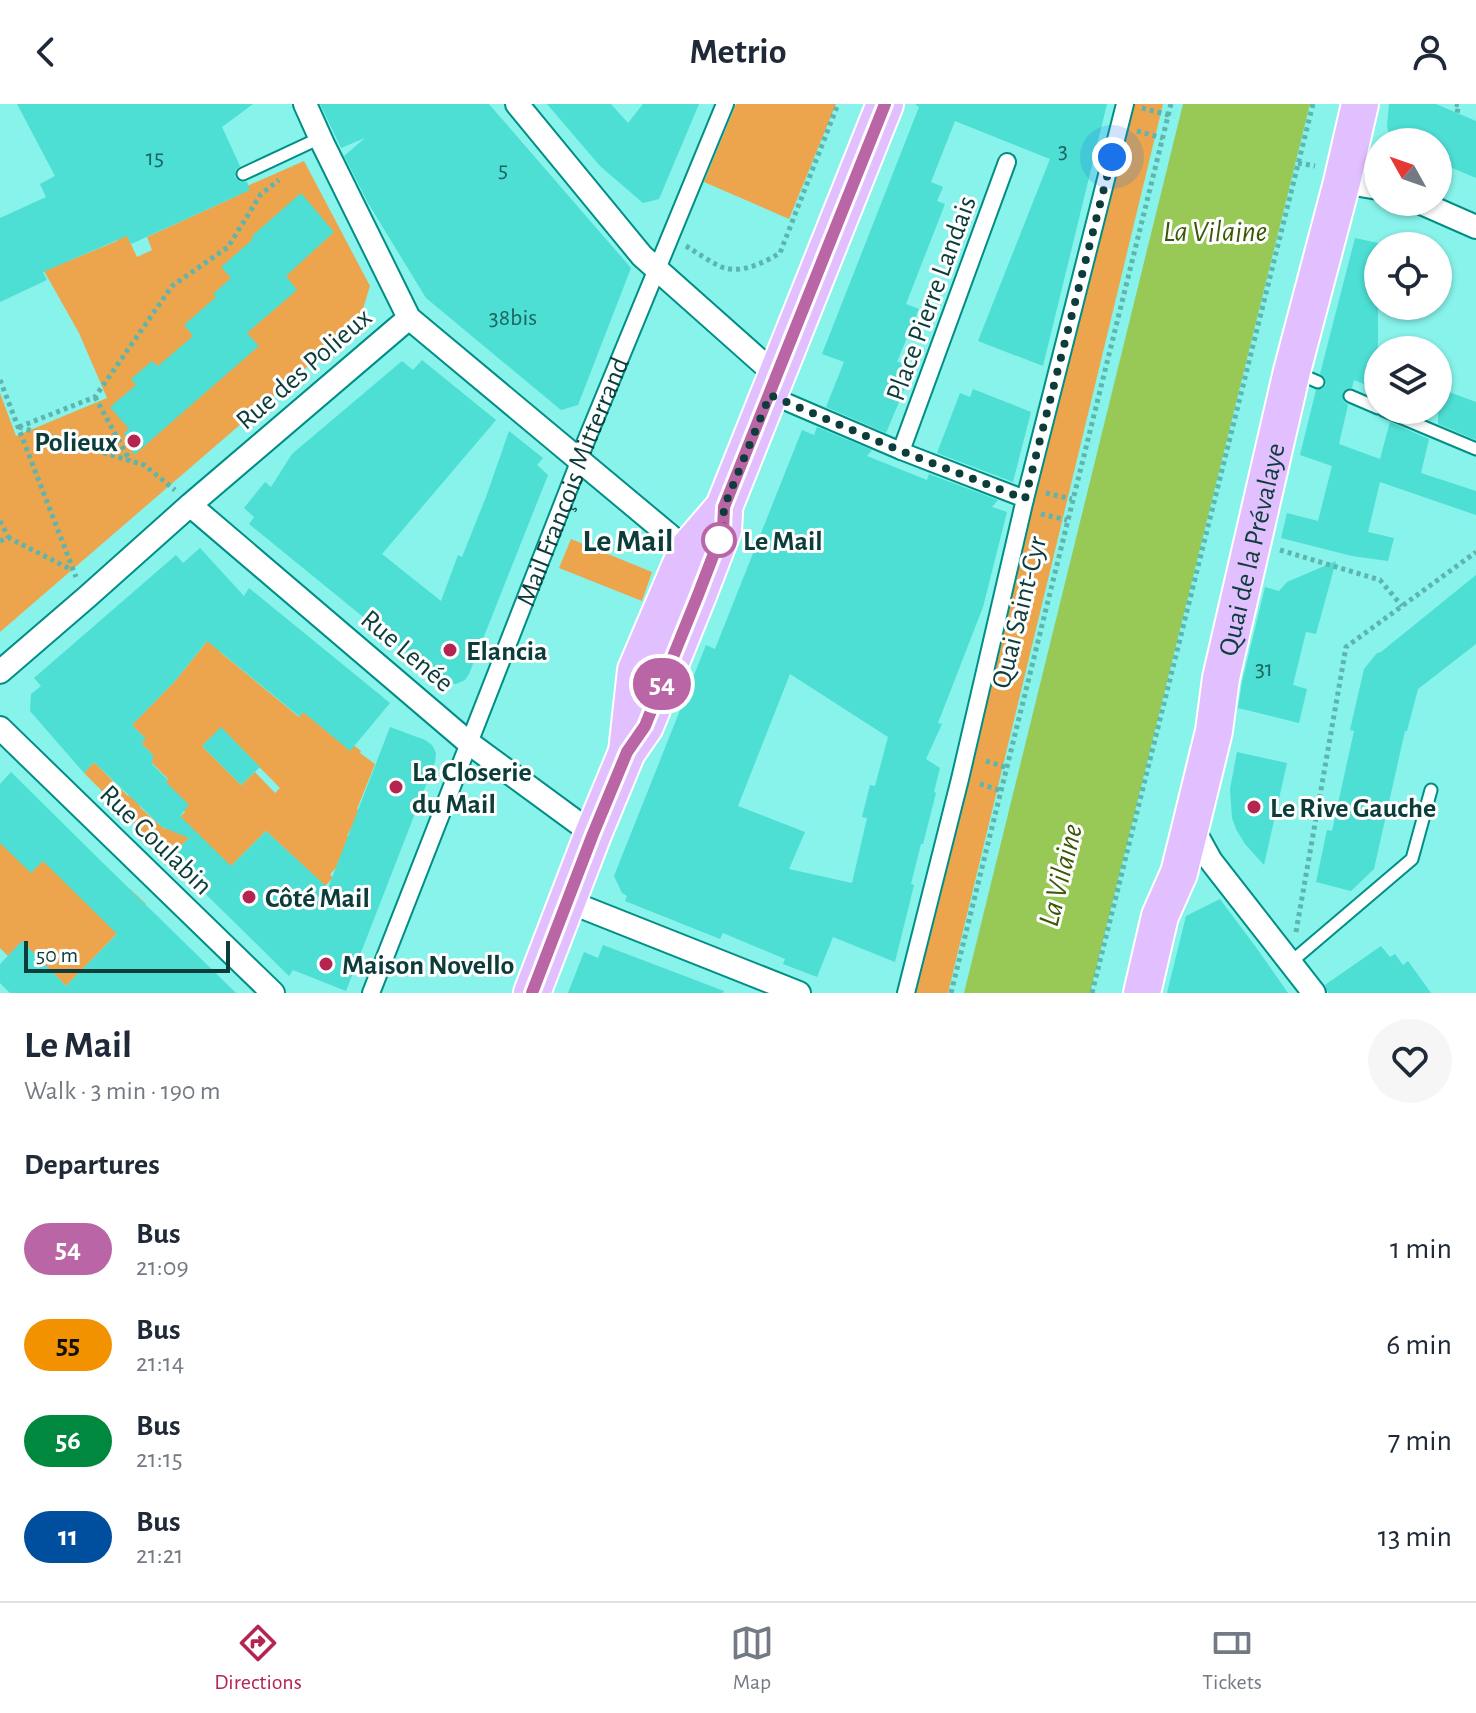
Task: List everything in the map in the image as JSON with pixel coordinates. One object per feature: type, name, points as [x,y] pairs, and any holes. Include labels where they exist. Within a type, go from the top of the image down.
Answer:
[{"type":"main road","points":[[627,752],[636,670],[687,550],[724,507],[885,104]]},
{"type":"main road","name":"Quai de la Prévalaye","points":[[1142,993],[1160,916],[1179,873],[1191,825],[1253,542],[1305,377],[1328,174],[1360,104]]},
{"type":"main road","points":[[532,993],[627,752],[645,726],[698,595],[723,530],[724,507]]},
{"type":"street","points":[[305,104],[409,318]]},
{"type":"street","points":[[517,104],[642,256],[773,386],[901,451],[1025,499]]},
{"type":"street","name":"Mail François Mitterrand","points":[[371,993],[579,458],[725,104]]},
{"type":"street","name":"Quai Saint-Cyr","points":[[906,993],[963,767],[1025,499],[1125,104]]},
{"type":"street","name":"Place Pierre Landais","points":[[901,451],[1007,162]]},
{"type":"street","points":[[1328,174],[1364,184]]},
{"type":"street","points":[[1451,216],[1476,227]]},
{"type":"street","name":"Rue des Polieux","points":[[0,672],[409,318],[687,550]]},
{"type":"street","name":"Rue Lenée","points":[[190,505],[469,743],[593,834]]},
{"type":"street","name":"Rue Coulabin","points":[[0,728],[273,993]]},
{"type":"street","points":[[1191,825],[1211,861],[1314,993]]},
{"type":"street","points":[[567,901],[752,985],[799,993]]},
{"type":"lane","points":[[243,174],[320,138]]},
{"type":"lane","points":[[1350,396],[1364,402]]},
{"type":"lane","points":[[1416,424],[1476,449]]},
{"type":"lane","points":[[1291,962],[1412,859],[1431,790]]},
{"type":"path","points":[[670,237],[725,268],[763,263],[780,253],[838,104]]},
{"type":"path","name":"Quai Saint-Cyr","points":[[951,993],[1171,104]]},
{"type":"path","points":[[1092,993],[1313,104]]},
{"type":"path","points":[[1455,104],[1459,105],[1457,113]]},
{"type":"path","points":[[1298,163],[1328,174]]},
{"type":"path","points":[[19,427],[95,397],[172,286],[228,247],[261,194],[282,177]]},
{"type":"path","points":[[0,380],[73,570],[87,597]]},
{"type":"path","points":[[95,397],[130,461]]},
{"type":"path","points":[[19,427],[144,465],[190,505]]},
{"type":"path","points":[[0,521],[9,538],[73,570]]},
{"type":"path","points":[[0,541],[9,538]]},
{"type":"path","points":[[1253,542],[1380,580],[1402,606]]},
{"type":"path","points":[[1291,962],[1346,647],[1476,552]]},
{"type":"shaded area","points":[[736,104],[836,104],[789,219],[704,182]]},
{"type":"shaded area","points":[[1130,104],[1163,104],[948,993],[900,993]]},
{"type":"shaded area","points":[[304,161],[370,286],[359,322],[0,632],[0,393],[16,436],[107,398],[79,333],[44,271],[117,241],[123,227],[137,257],[152,250],[147,237],[239,195],[238,190]]},
{"type":"shaded area","points":[[571,539],[652,572],[642,601],[559,568]]},
{"type":"shaded area","points":[[217,629],[220,652],[299,717],[307,707],[375,764],[357,809],[364,813],[356,829],[351,828],[347,836],[362,842],[339,859],[330,874],[333,878],[325,886],[266,831],[230,867],[195,832],[169,858],[84,773],[94,762],[128,796],[132,793],[141,808],[166,829],[185,812],[166,782],[168,779],[150,761],[153,755],[141,743],[145,738],[132,725],[175,681]],"holes":[[[221,728],[280,788],[275,793],[255,772],[241,785],[202,746]]]},
{"type":"shaded area","points":[[0,843],[55,849],[101,917],[130,889],[146,904],[66,986],[22,942],[8,956],[0,948]]},
{"type":"water","name":"La Vilaine","points":[[1183,104],[1310,104],[1090,993],[964,993]]},
{"type":"building","points":[[17,104],[253,104],[222,127],[240,166],[235,177],[247,182],[250,190],[131,244],[127,236],[43,272],[47,280],[0,302],[0,218],[46,197],[40,184],[55,176]]},
{"type":"building","points":[[320,104],[489,104],[631,268],[578,405],[561,410],[426,298],[368,203],[344,156],[365,138],[341,148]]},
{"type":"building","points":[[547,104],[611,104],[628,123],[643,104],[699,104],[659,199],[643,203],[600,166]]},
{"type":"building","points":[[915,104],[1107,104],[1043,366],[978,341],[1050,159],[955,121],[931,182],[943,187],[937,201],[945,204],[906,304],[919,309],[897,362],[915,364],[886,433],[826,407],[844,362],[822,354],[919,107]]},
{"type":"building","points":[[1389,104],[1436,104],[1476,121],[1476,178],[1452,168],[1452,128],[1387,126]]},
{"type":"building","points":[[301,193],[334,232],[286,276],[297,290],[247,333],[259,346],[134,455],[124,433],[129,429],[110,407],[136,385],[131,379],[152,361],[158,366],[193,336],[184,325],[216,297],[213,294],[231,278],[221,267]]},
{"type":"building","points":[[1355,238],[1364,240],[1364,320],[1378,320],[1378,336],[1364,336],[1364,384],[1354,380],[1352,388],[1343,392],[1343,400],[1348,405],[1339,444],[1380,459],[1389,424],[1429,439],[1421,473],[1476,491],[1476,515],[1380,482],[1368,532],[1394,538],[1388,561],[1352,556],[1281,538],[1287,513],[1318,521],[1332,466],[1300,455],[1316,390],[1326,385],[1325,378],[1320,374]]},
{"type":"building","points":[[422,360],[496,420],[382,554],[441,601],[458,555],[462,557],[486,497],[509,431],[543,458],[537,465],[548,475],[469,674],[456,684],[438,678],[249,524],[254,517],[244,508],[265,482],[271,487],[292,454],[402,361],[413,370]]},
{"type":"building","points":[[973,389],[1031,412],[1013,482],[937,453],[960,393],[970,397]]},
{"type":"building","points":[[1452,393],[1476,402],[1476,440],[1438,424],[1452,424]]},
{"type":"building","points":[[817,427],[872,450],[867,456],[927,480],[929,474],[998,500],[992,507],[1007,512],[983,607],[938,723],[942,724],[926,759],[940,768],[895,962],[833,937],[817,977],[783,964],[785,959],[723,933],[720,939],[625,901],[627,896],[622,893],[614,876],[706,645],[715,649],[802,430],[814,435]],"holes":[[[790,674],[888,737],[875,786],[870,785],[862,817],[867,818],[852,883],[789,869],[805,832],[738,806]]]},
{"type":"building","points":[[200,548],[244,596],[249,588],[390,703],[350,751],[303,712],[300,717],[207,641],[175,681],[132,725],[146,739],[141,743],[153,755],[152,764],[189,805],[180,816],[231,866],[266,831],[328,888],[390,727],[425,740],[436,753],[346,991],[293,970],[289,976],[169,858],[189,838],[162,827],[94,762],[84,773],[30,711],[31,694],[41,686],[34,678],[176,555],[183,563]]},
{"type":"building","points":[[1336,561],[1316,634],[1306,632],[1293,685],[1307,689],[1299,723],[1238,708],[1265,587],[1279,591],[1287,582]]},
{"type":"building","points":[[1476,575],[1476,644],[1418,689],[1405,731],[1374,869],[1351,891],[1316,882],[1327,830],[1332,831],[1364,669],[1377,653]]},
{"type":"building","points":[[221,727],[260,767],[241,785],[202,746]]},
{"type":"building","name":"Le Rive Gauche","points":[[1237,752],[1287,763],[1264,865],[1245,844],[1232,818],[1230,789]]},
{"type":"building","points":[[11,772],[236,993],[10,993],[0,983],[0,964],[22,941],[66,986],[117,934],[43,861],[31,873],[0,843],[0,784]]},
{"type":"building","points":[[1220,899],[1288,993],[1167,993],[1186,916]]},
{"type":"building","points":[[603,945],[724,991],[568,993],[584,952],[598,958]]},
{"type":"building","points":[[1381,946],[1390,957],[1395,954],[1403,965],[1408,961],[1431,993],[1328,993],[1325,985]]},
{"type":"bus line","name":"54","points":[[532,993],[627,752],[645,726],[698,595],[723,530],[724,507],[885,104]]},
{"type":"place","name":"Polieux","points":[[134,441]]},
{"type":"place","name":"Le Mail","points":[[719,540]]},
{"type":"place","name":"Elancia","points":[[450,650]]},
{"type":"place","name":"La Closerie du Mail","points":[[396,787]]},
{"type":"place","name":"Le Rive Gauche","points":[[1254,807]]},
{"type":"place","name":"Côté Mail","points":[[249,897]]},
{"type":"place","name":"Maison Novello","points":[[326,964]]},
{"type":"district","name":"Le Mail","points":[[628,540]]},
{"type":"route","points":[[719,540],[723,530],[724,507],[770,395],[1025,499],[1112,157]]}]
